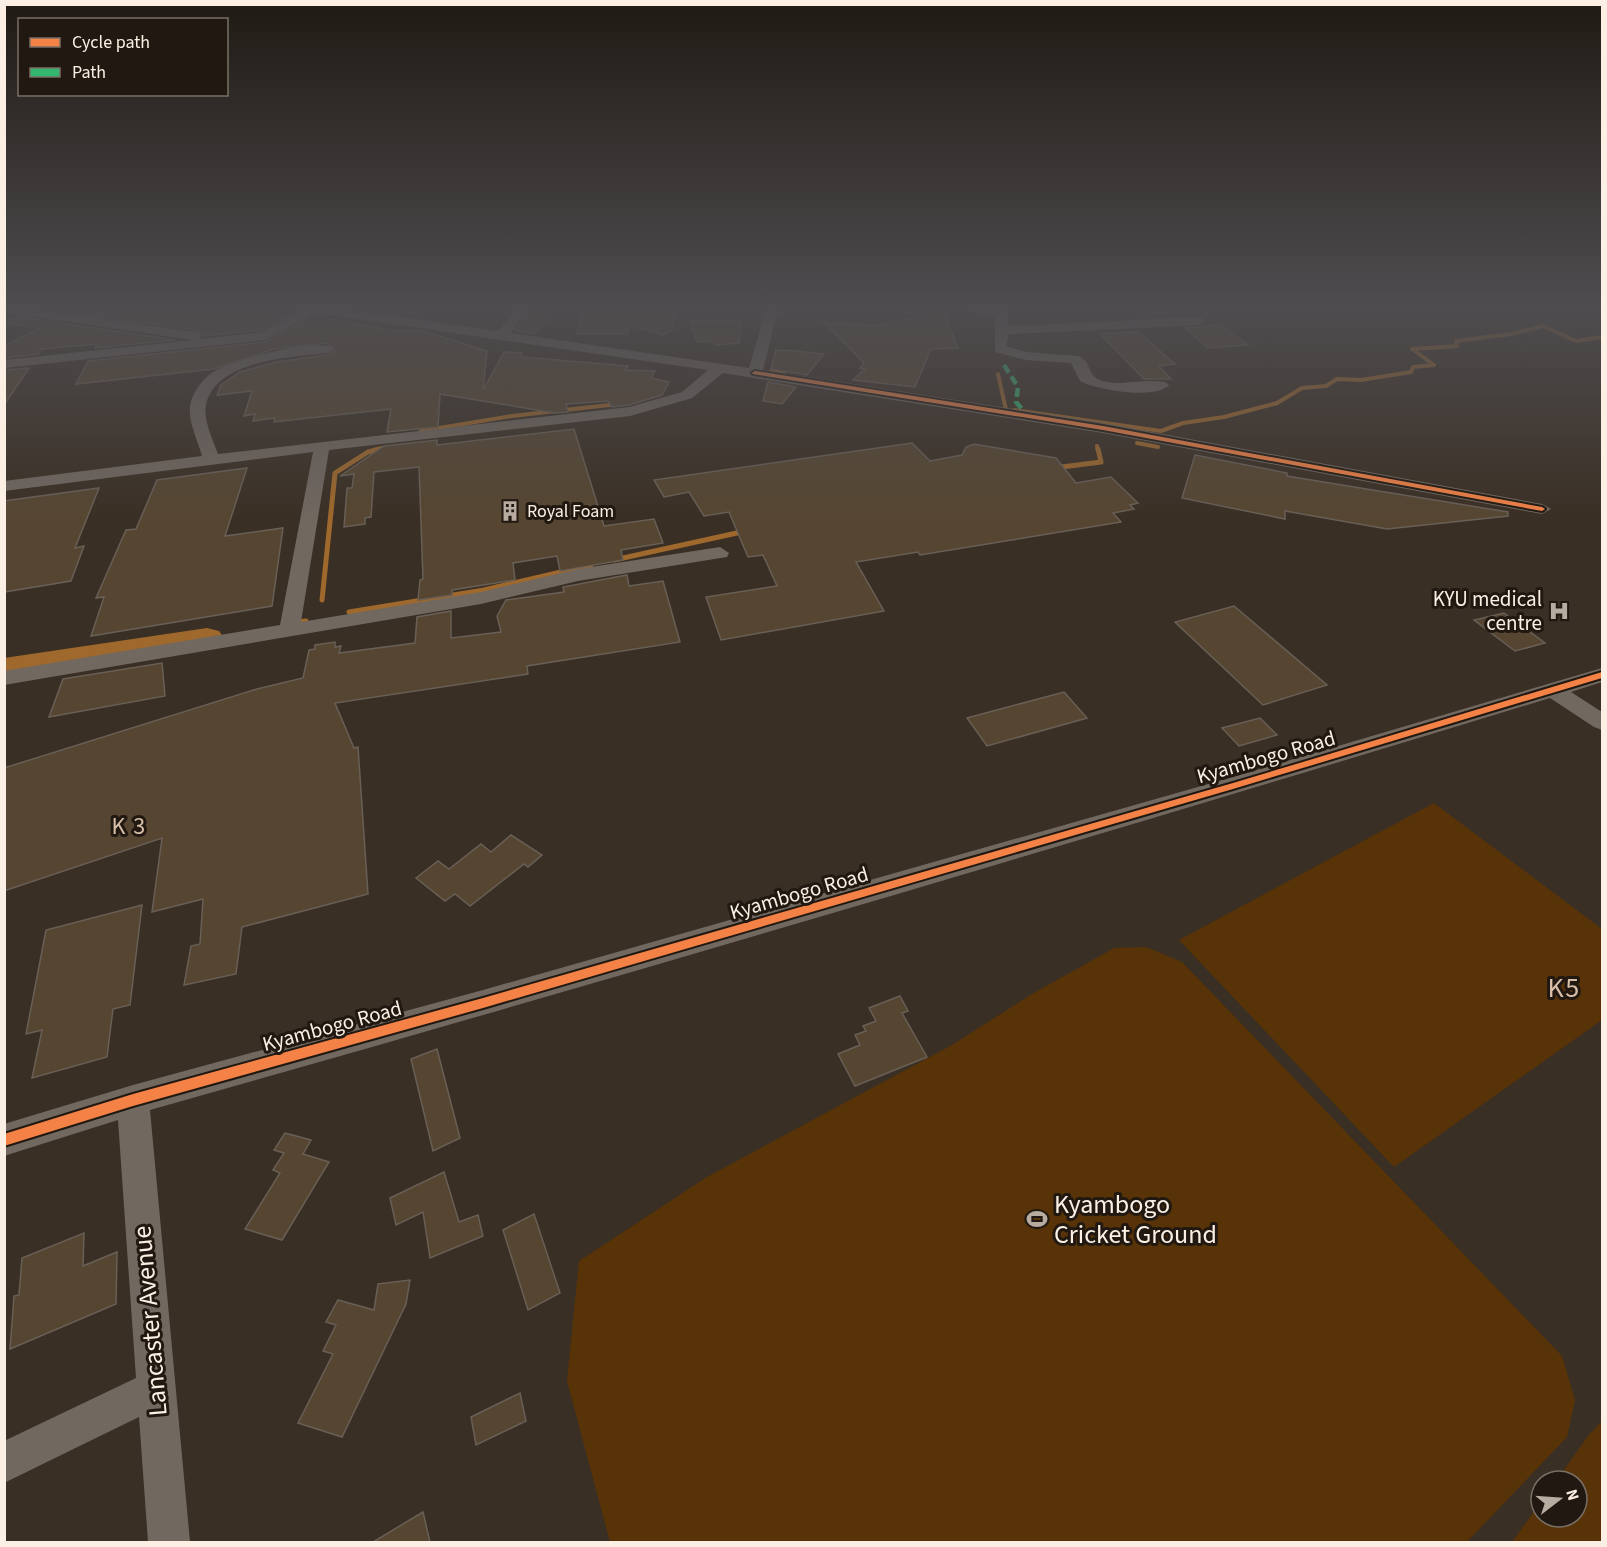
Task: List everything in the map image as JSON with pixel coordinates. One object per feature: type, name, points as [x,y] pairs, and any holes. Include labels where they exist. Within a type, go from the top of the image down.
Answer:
[{"type":"street","points":[[211,460],[198,406],[207,387],[219,377]]},
{"type":"street","points":[[4,486],[322,446],[630,411],[687,395],[709,377]]},
{"type":"street","points":[[782,377],[1103,428],[1542,509]]},
{"type":"street","points":[[1085,377],[1095,382],[1132,387],[1162,385]]},
{"type":"street","points":[[289,631],[322,446]]},
{"type":"street","points":[[4,678],[481,598],[578,575],[720,553]]},
{"type":"street","name":"Kyambogo Road","points":[[4,1140],[133,1100],[495,1000],[1554,691],[1602,675]]},
{"type":"street","points":[[1554,691],[1602,722]]},
{"type":"street","name":"Lancaster Avenue","points":[[133,1100],[169,1542]]},
{"type":"street","points":[[4,1463],[155,1389]]},
{"type":"shaded area","points":[[1434,803],[1602,929],[1602,1020],[1394,1167],[1179,940]]},
{"type":"shaded area","name":"Kyambogo Cricket Ground","points":[[1146,947],[1182,962],[1562,1356],[1575,1400],[1567,1437],[1537,1469],[1529,1469],[1529,1477],[1467,1542],[610,1542],[567,1381],[579,1261],[707,1177],[952,1045],[1032,994],[1114,948]]},
{"type":"shaded area","points":[[1602,1421],[1602,1542],[1512,1542],[1529,1519],[1529,1529],[1589,1529],[1589,1469],[1565,1469],[1588,1436]]},
{"type":"building","points":[[4,377],[23,377],[4,405]]},
{"type":"building","points":[[80,377],[139,377],[76,384]]},
{"type":"building","points":[[232,377],[484,377],[483,390],[490,377],[651,377],[669,382],[662,395],[629,405],[612,407],[608,401],[566,404],[568,412],[555,413],[440,394],[438,427],[387,432],[391,409],[274,422],[275,418],[253,421],[255,414],[244,416],[252,391],[217,395],[221,385]]},
{"type":"building","points":[[856,377],[919,377],[915,387],[853,380]]},
{"type":"building","points":[[1142,377],[1171,379],[1144,379]]},
{"type":"building","points":[[768,382],[796,387],[782,404],[763,401]]},
{"type":"building","name":"Royal Foam","points":[[574,429],[604,526],[654,519],[663,543],[621,550],[623,560],[560,571],[557,556],[513,563],[515,580],[452,590],[452,595],[418,600],[420,580],[423,579],[419,467],[374,472],[371,517],[365,518],[365,524],[344,527],[347,488],[352,488],[354,474],[340,476],[384,446],[437,440],[437,445]]},
{"type":"building","points":[[912,443],[930,461],[962,455],[966,447],[974,444],[1056,458],[1076,483],[1111,477],[1138,503],[1130,505],[1134,509],[1113,513],[1121,522],[920,555],[918,552],[856,562],[884,611],[721,640],[706,597],[777,586],[763,555],[748,557],[729,512],[704,516],[689,492],[664,497],[654,480]]},
{"type":"building","points":[[1195,455],[1287,473],[1287,476],[1508,512],[1508,516],[1387,529],[1285,511],[1285,519],[1182,498]]},
{"type":"building","points":[[247,468],[225,536],[283,528],[272,606],[91,636],[104,597],[96,598],[126,530],[136,529],[157,480]]},
{"type":"building","points":[[99,488],[75,548],[84,546],[71,581],[4,592],[4,501]]},
{"type":"building","points":[[627,575],[629,586],[663,581],[680,642],[527,666],[528,674],[335,703],[354,748],[358,747],[368,894],[242,927],[236,974],[184,985],[191,946],[200,944],[203,899],[152,912],[162,838],[4,891],[4,768],[257,689],[303,678],[309,650],[315,649],[315,645],[335,642],[335,647],[341,646],[339,653],[415,643],[417,617],[451,611],[451,638],[501,632],[497,616],[506,600],[564,592],[563,587]]},
{"type":"building","points":[[1234,606],[1327,685],[1263,705],[1175,622]]},
{"type":"building","points":[[1504,613],[1545,643],[1515,651],[1474,620]]},
{"type":"building","points":[[162,663],[165,696],[49,717],[63,679]]},
{"type":"building","points":[[1064,692],[1087,718],[987,746],[967,718]]},
{"type":"building","points":[[1260,718],[1277,735],[1239,746],[1222,728]]},
{"type":"building","points":[[511,835],[542,855],[528,867],[524,864],[470,906],[455,894],[445,901],[416,878],[438,861],[449,869],[481,844],[491,852]]},
{"type":"building","points":[[142,905],[130,1005],[113,1009],[107,1057],[32,1078],[42,1030],[26,1034],[46,930]]},
{"type":"building","points":[[900,996],[908,1011],[902,1013],[927,1057],[855,1086],[838,1054],[860,1045],[855,1035],[866,1031],[863,1026],[876,1021],[869,1008]]},
{"type":"building","points":[[437,1049],[460,1138],[433,1151],[411,1059]]},
{"type":"building","points":[[285,1133],[311,1140],[303,1154],[329,1162],[282,1240],[245,1229],[280,1173],[273,1170],[284,1153],[274,1150]]},
{"type":"building","points":[[444,1172],[459,1222],[478,1215],[483,1236],[430,1258],[423,1212],[396,1225],[390,1198]]},
{"type":"building","points":[[534,1214],[560,1293],[528,1310],[503,1230]]},
{"type":"building","points":[[84,1233],[83,1266],[117,1252],[116,1304],[10,1349],[14,1296],[19,1295],[22,1258]]},
{"type":"building","points":[[410,1280],[406,1304],[342,1437],[298,1423],[333,1354],[323,1351],[336,1325],[326,1322],[338,1300],[374,1310],[378,1284]]},
{"type":"building","points":[[520,1393],[526,1421],[476,1445],[471,1417]]},
{"type":"building","points":[[423,1512],[430,1542],[373,1542]]},
{"type":"waterway","points":[[999,377],[1006,410]]},
{"type":"waterway","points":[[1014,410],[1161,431],[1183,423],[1224,417],[1277,403],[1302,388],[1326,386],[1337,379],[1361,380],[1379,377]]},
{"type":"waterway","points":[[421,431],[512,416],[618,404]]},
{"type":"waterway","points":[[1137,443],[1158,447]]},
{"type":"waterway","points":[[1097,446],[1098,450]]},
{"type":"waterway","points":[[374,450],[387,447]]},
{"type":"waterway","points":[[322,600],[335,473],[368,452],[380,449]]},
{"type":"waterway","points":[[1054,468],[1101,462],[1098,449]]},
{"type":"waterway","points":[[614,560],[746,531]]},
{"type":"waterway","points":[[349,612],[484,590],[591,565]]},
{"type":"waterway","points":[[297,622],[306,621]]},
{"type":"waterway","points":[[4,669],[207,638]]},
{"type":"marked path","points":[[1012,377],[1018,387],[1016,402],[1022,409],[1019,415]]},
{"type":"cycle path","points":[[782,377],[1103,428],[1542,509]]},
{"type":"cycle path","points":[[4,1140],[133,1100],[483,1003],[1233,786],[1602,675]]},
{"type":"place","name":"Royal Foam","points":[[510,511]]},
{"type":"place","name":"KYU medical centre","points":[[1559,611]]},
{"type":"place","name":"Kyambogo Cricket Ground","points":[[1037,1219]]},
{"type":"district","name":"K 3","points":[[129,826]]},
{"type":"district","name":"K5","points":[[1564,988]]}]
